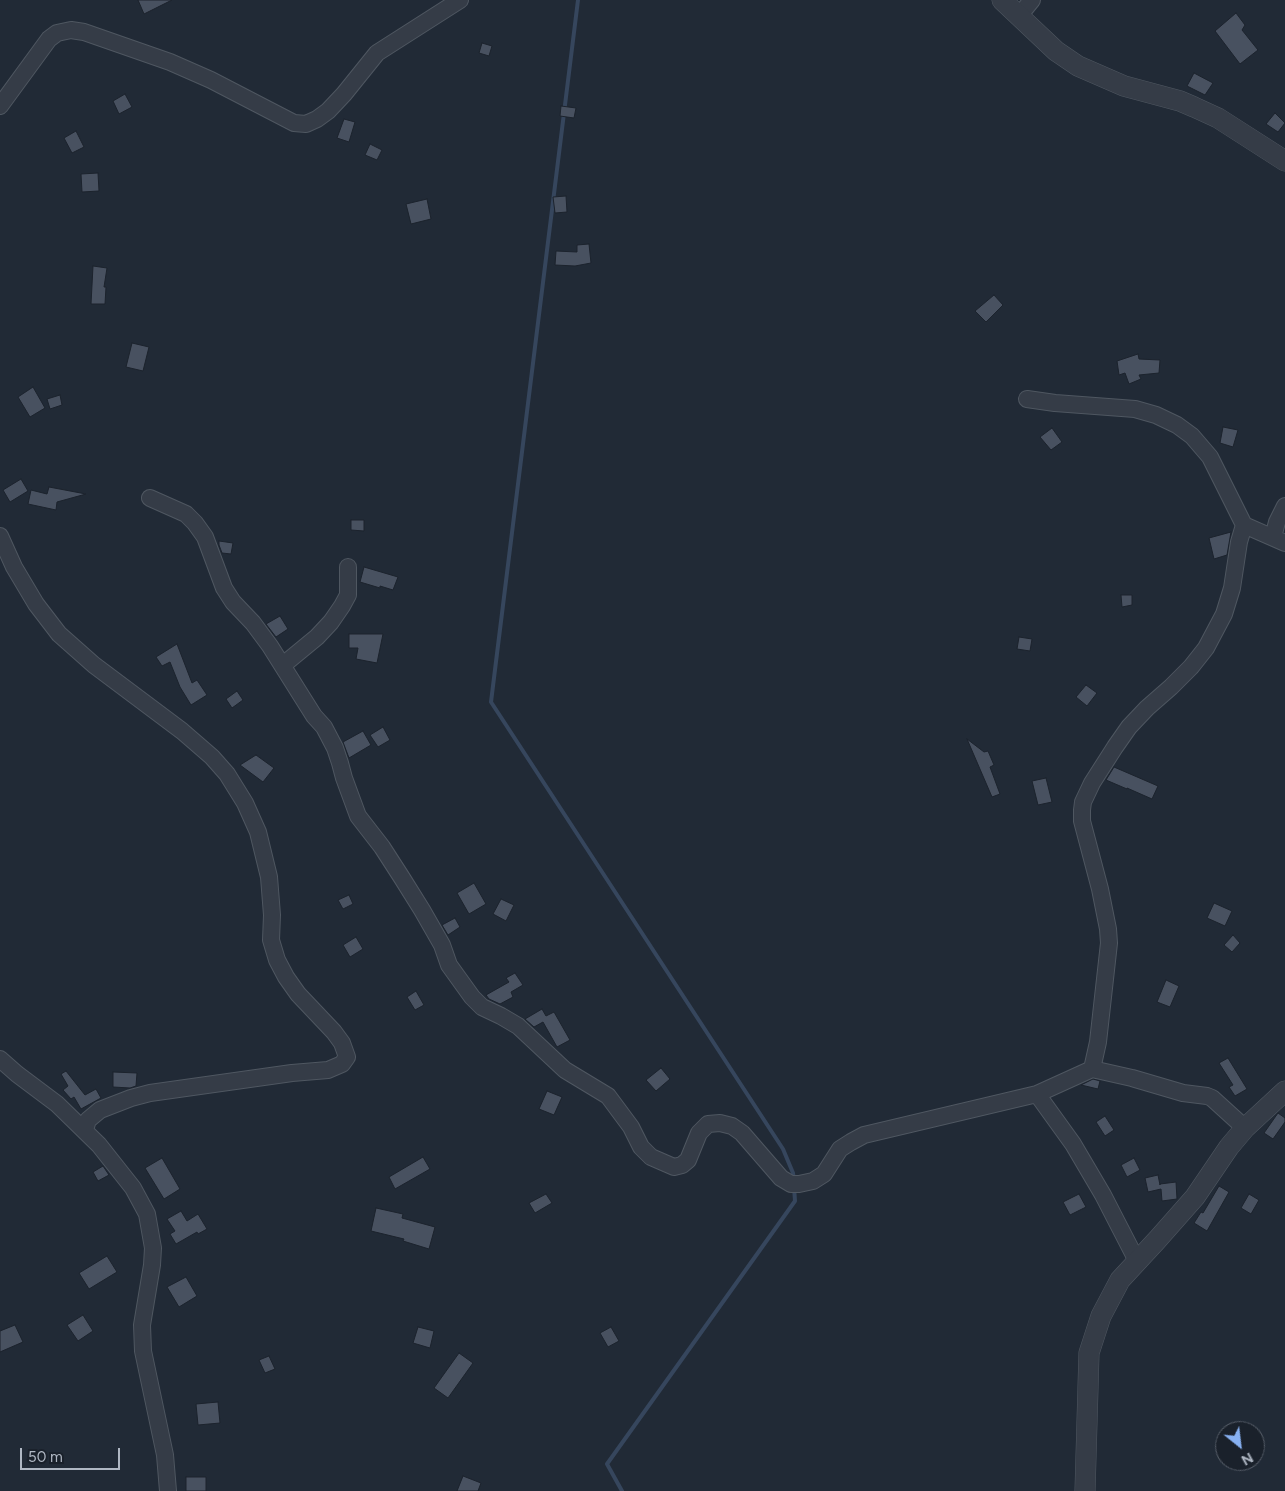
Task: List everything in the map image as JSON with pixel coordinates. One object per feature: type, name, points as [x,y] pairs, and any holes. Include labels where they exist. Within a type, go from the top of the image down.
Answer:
[{"type":"street","points":[[0,106],[48,39],[58,33],[71,30],[84,32],[170,62],[211,80],[294,124],[306,124],[318,119],[328,111],[377,54],[460,0]]},
{"type":"street","points":[[1002,0],[1056,51],[1078,66],[1124,86],[1180,101],[1218,118],[1285,161]]},
{"type":"street","points":[[1019,16],[1032,0]]},
{"type":"street","points":[[1027,399],[1135,409],[1156,415],[1177,424],[1192,436],[1210,457],[1244,525],[1279,540],[1277,522],[1285,506]]},
{"type":"street","points":[[150,498],[186,514],[205,537],[224,588],[233,602],[253,623],[324,728],[335,748],[358,816],[382,847],[417,902],[442,945],[449,965],[472,997],[482,1007],[518,1026],[565,1070],[608,1096],[631,1127],[642,1147],[652,1157],[674,1167],[682,1165],[688,1160],[699,1133],[708,1124],[720,1123],[732,1126],[742,1134],[781,1178],[795,1184],[813,1181],[824,1174],[840,1149],[864,1135],[1037,1094],[1092,1069],[1183,1093],[1207,1096],[1212,1098],[1245,1128]]},
{"type":"street","points":[[1092,1069],[1098,1042],[1109,943],[1100,890],[1082,821],[1083,802],[1092,783],[1129,727],[1191,667],[1206,648],[1224,614],[1232,588],[1239,542],[1244,525]]},
{"type":"street","points":[[0,536],[14,567],[36,604],[59,634],[94,665],[182,731],[212,757],[227,774],[245,803],[258,832],[269,877],[272,915],[271,940],[277,960],[298,994],[325,1021],[342,1042],[347,1057],[342,1064],[328,1070],[292,1073],[150,1093],[131,1098],[100,1110],[88,1120],[85,1130]]},
{"type":"street","points":[[283,666],[317,637],[342,606],[348,595],[348,567]]},
{"type":"street","points":[[0,1059],[57,1104],[85,1130],[124,1175],[147,1214],[153,1248],[142,1325],[143,1351],[165,1455],[168,1491]]},
{"type":"street","points":[[1085,1491],[1089,1354],[1101,1316],[1120,1280],[1195,1197],[1229,1147],[1245,1128],[1285,1091]]},
{"type":"street","points":[[1037,1094],[1073,1144],[1103,1195],[1137,1261]]},
{"type":"building","points":[[138,0],[172,0],[144,14]]},
{"type":"building","points":[[1236,13],[1245,25],[1242,30],[1258,50],[1240,64],[1215,31]]},
{"type":"building","points":[[482,43],[492,46],[489,56],[479,53]]},
{"type":"building","points":[[1194,73],[1213,83],[1205,95],[1187,86]]},
{"type":"building","points":[[125,94],[132,107],[119,114],[113,101]]},
{"type":"building","points":[[561,106],[576,108],[574,118],[560,116]]},
{"type":"building","points":[[1275,113],[1285,123],[1278,132],[1266,124]]},
{"type":"building","points":[[344,119],[355,122],[349,142],[337,138]]},
{"type":"building","points":[[76,131],[84,147],[72,153],[64,138]]},
{"type":"building","points":[[370,144],[382,150],[377,160],[365,155]]},
{"type":"building","points":[[98,173],[99,191],[82,192],[81,174]]},
{"type":"building","points":[[566,196],[567,212],[555,213],[553,197]]},
{"type":"building","points":[[427,199],[431,219],[411,224],[406,204]]},
{"type":"building","points":[[589,244],[591,263],[575,266],[555,265],[556,251],[577,252],[577,245]]},
{"type":"building","points":[[93,266],[107,268],[104,287],[106,287],[105,304],[91,304]]},
{"type":"building","points":[[994,295],[1003,305],[986,322],[975,311]]},
{"type":"building","points":[[132,343],[149,347],[143,371],[126,367]]},
{"type":"building","points":[[1138,354],[1139,359],[1160,360],[1159,373],[1139,375],[1141,379],[1129,384],[1125,373],[1119,375],[1117,361]]},
{"type":"building","points":[[33,387],[45,408],[30,417],[18,397]]},
{"type":"building","points":[[60,395],[62,405],[50,409],[47,399]]},
{"type":"building","points":[[1223,427],[1238,430],[1233,447],[1220,443]]},
{"type":"building","points":[[1052,428],[1062,442],[1051,450],[1040,437]]},
{"type":"building","points":[[21,479],[28,491],[10,502],[3,490]]},
{"type":"building","points":[[49,487],[86,494],[57,502],[56,510],[28,504],[31,490],[47,494]]},
{"type":"building","points":[[351,520],[364,520],[364,531],[351,530]]},
{"type":"building","points":[[1231,532],[1227,555],[1214,559],[1209,538]]},
{"type":"building","points":[[219,541],[233,543],[231,554],[222,553]]},
{"type":"building","points":[[364,567],[398,577],[393,590],[360,582]]},
{"type":"building","points":[[1121,595],[1132,595],[1132,605],[1122,607]]},
{"type":"building","points":[[280,616],[288,629],[276,637],[266,624]]},
{"type":"building","points":[[349,634],[383,634],[377,663],[356,659],[358,648],[349,648]]},
{"type":"building","points":[[1019,637],[1032,639],[1030,651],[1017,649]]},
{"type":"building","points":[[177,644],[192,683],[197,680],[207,695],[191,705],[180,687],[170,662],[162,666],[156,657]]},
{"type":"building","points":[[1086,685],[1097,693],[1087,706],[1076,697]]},
{"type":"building","points":[[237,691],[243,700],[232,708],[226,699]]},
{"type":"building","points":[[383,727],[390,740],[378,747],[370,735]]},
{"type":"building","points":[[363,731],[371,745],[349,758],[343,742]]},
{"type":"building","points":[[967,739],[984,752],[988,751],[994,765],[990,767],[1000,794],[992,797]]},
{"type":"building","points":[[256,755],[274,768],[263,782],[240,765]]},
{"type":"building","points":[[1114,767],[1158,786],[1152,799],[1106,780]]},
{"type":"building","points":[[1046,778],[1052,802],[1038,805],[1032,781]]},
{"type":"building","points":[[474,883],[486,904],[469,914],[457,893]]},
{"type":"building","points":[[349,895],[353,904],[343,909],[338,900]]},
{"type":"building","points":[[501,899],[514,905],[506,921],[493,914]]},
{"type":"building","points":[[1214,903],[1232,911],[1225,926],[1207,918]]},
{"type":"building","points":[[455,918],[460,927],[448,935],[442,925]]},
{"type":"building","points":[[1233,935],[1240,943],[1232,952],[1224,945]]},
{"type":"building","points":[[356,937],[363,949],[350,957],[343,945]]},
{"type":"building","points":[[515,973],[523,985],[511,992],[513,997],[500,1004],[489,999],[486,995],[509,982],[506,978]]},
{"type":"building","points":[[1166,980],[1179,986],[1170,1007],[1157,1002]]},
{"type":"building","points":[[416,991],[424,1005],[415,1010],[407,997]]},
{"type":"building","points":[[542,1009],[546,1016],[554,1012],[570,1040],[557,1047],[543,1022],[534,1027],[525,1019]]},
{"type":"building","points":[[1228,1058],[1247,1089],[1235,1096],[1229,1087],[1233,1085],[1219,1063]]},
{"type":"building","points":[[661,1068],[670,1079],[656,1091],[646,1080]]},
{"type":"building","points":[[66,1071],[85,1095],[96,1089],[101,1098],[81,1109],[74,1097],[71,1099],[63,1090],[68,1086],[61,1074]]},
{"type":"building","points":[[113,1072],[137,1073],[136,1086],[130,1088],[113,1087]]},
{"type":"building","points":[[1093,1079],[1100,1081],[1098,1089],[1081,1085]]},
{"type":"building","points":[[547,1091],[562,1097],[554,1115],[539,1109]]},
{"type":"building","points":[[1278,1113],[1285,1118],[1285,1122],[1273,1139],[1264,1133]]},
{"type":"building","points":[[1105,1116],[1114,1130],[1105,1136],[1096,1122]]},
{"type":"building","points":[[423,1157],[430,1169],[395,1189],[389,1177]]},
{"type":"building","points":[[162,1158],[180,1189],[164,1199],[145,1168]]},
{"type":"building","points":[[1134,1158],[1140,1170],[1127,1177],[1121,1165]]},
{"type":"building","points":[[103,1166],[109,1175],[98,1181],[93,1172]]},
{"type":"building","points":[[1158,1175],[1160,1185],[1176,1182],[1177,1199],[1162,1201],[1161,1189],[1148,1192],[1145,1178]]},
{"type":"building","points":[[1219,1186],[1229,1192],[1207,1231],[1194,1223],[1201,1212],[1203,1213]]},
{"type":"building","points":[[546,1194],[552,1203],[535,1213],[529,1203]]},
{"type":"building","points":[[1079,1194],[1086,1207],[1070,1215],[1063,1202]]},
{"type":"building","points":[[1249,1194],[1259,1200],[1251,1214],[1241,1208]]},
{"type":"building","points":[[376,1208],[403,1214],[402,1218],[435,1227],[429,1249],[403,1241],[404,1239],[371,1231]]},
{"type":"building","points":[[181,1211],[187,1221],[198,1214],[207,1229],[198,1234],[197,1232],[176,1244],[170,1234],[175,1231],[167,1219]]},
{"type":"building","points":[[107,1256],[117,1272],[89,1289],[79,1273]]},
{"type":"building","points":[[186,1277],[197,1296],[179,1307],[167,1287]]},
{"type":"building","points":[[83,1315],[93,1331],[78,1341],[67,1325]]},
{"type":"building","points":[[15,1325],[23,1342],[0,1352],[0,1331]]},
{"type":"building","points":[[418,1327],[434,1331],[430,1348],[413,1343]]},
{"type":"building","points":[[611,1327],[619,1341],[608,1347],[600,1333]]},
{"type":"building","points":[[459,1353],[473,1363],[448,1398],[434,1388]]},
{"type":"building","points":[[269,1356],[275,1369],[265,1373],[259,1360]]},
{"type":"building","points":[[218,1402],[220,1423],[198,1425],[196,1404]]},
{"type":"building","points":[[463,1476],[481,1483],[478,1491],[457,1491]]},
{"type":"building","points":[[186,1477],[206,1477],[206,1491],[186,1491]]},
{"type":"waterway","points":[[578,0],[491,702],[783,1149],[794,1180]]},
{"type":"waterway","points":[[622,1491],[607,1464],[795,1201],[794,1187]]}]
